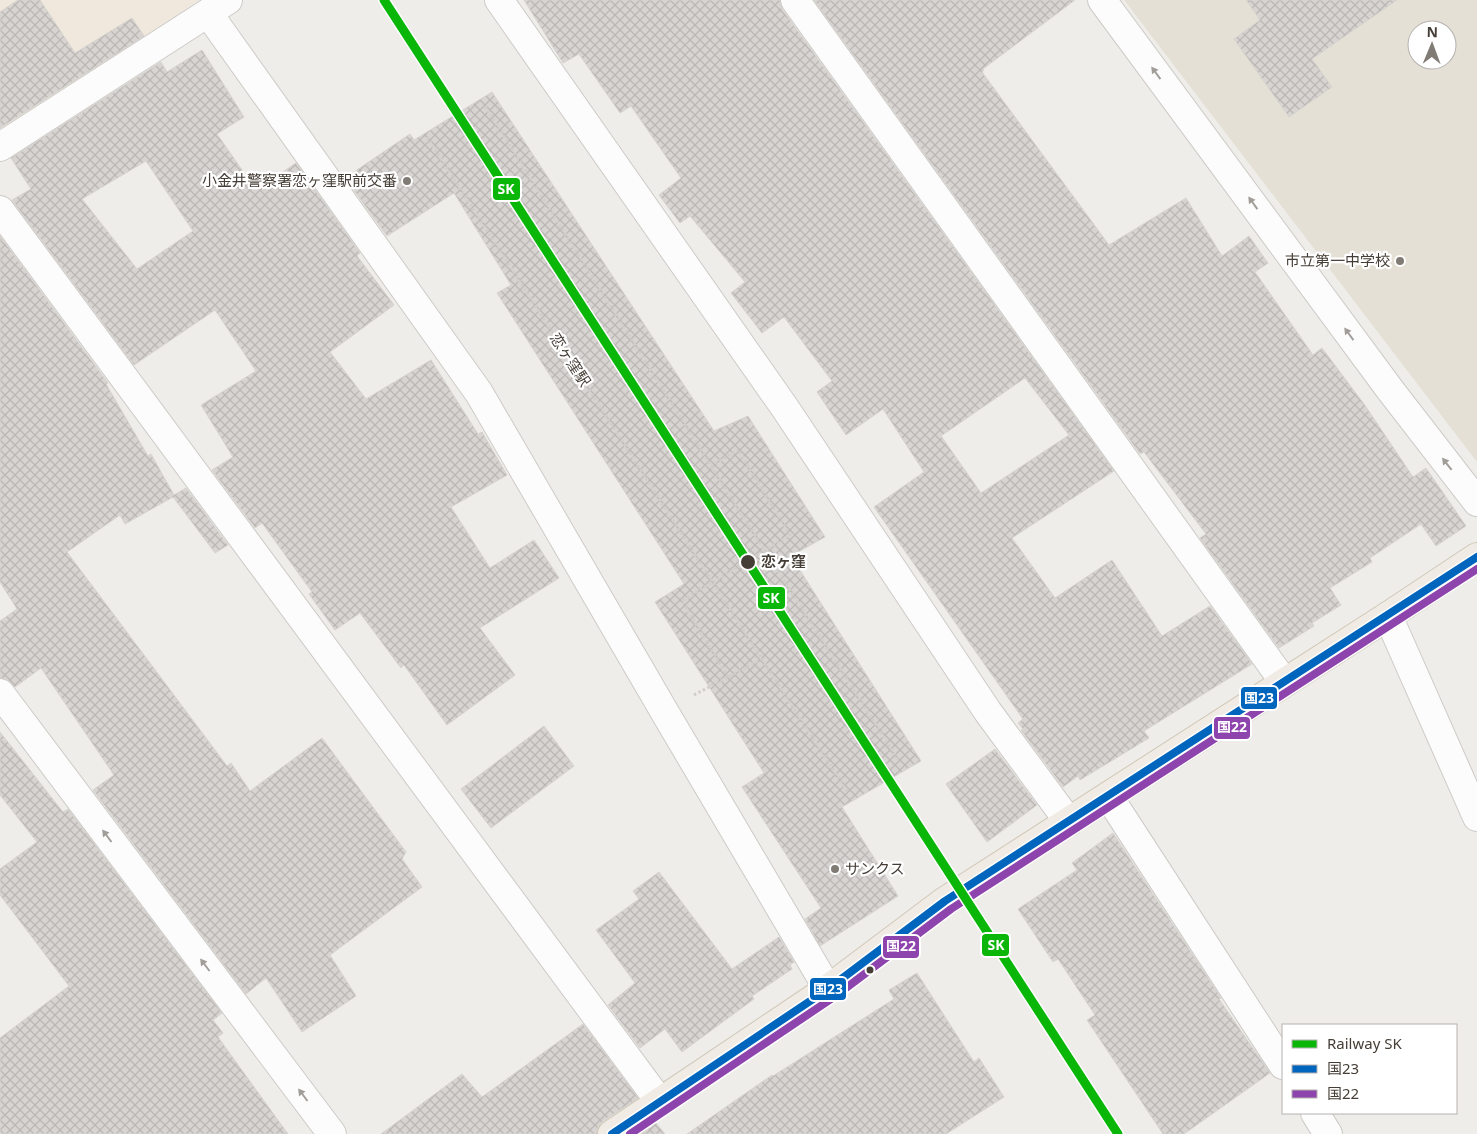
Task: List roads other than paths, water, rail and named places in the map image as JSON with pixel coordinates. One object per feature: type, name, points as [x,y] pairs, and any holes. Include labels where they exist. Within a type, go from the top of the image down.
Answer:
[{"type":"main road","points":[[626,1130],[660,1102],[828,989],[945,901],[1109,797],[1477,557]]},
{"type":"street","points":[[499,0],[829,473],[988,712],[1069,822]]},
{"type":"street","points":[[795,0],[1284,682]]},
{"type":"street","points":[[1102,0],[1391,391],[1477,502]]},
{"type":"street","points":[[0,147],[218,7],[479,393],[828,989]]},
{"type":"street","points":[[0,210],[660,1102]]},
{"type":"street","points":[[1388,616],[1477,817]]},
{"type":"street","points":[[0,693],[332,1134]]},
{"type":"street","points":[[1109,797],[1282,1063]]},
{"type":"street","points":[[1315,1114],[1328,1134]]},
{"type":"rail line","name":"SK","points":[[384,0],[1118,1134]]},
{"type":"place","name":"小金井警察署恋ヶ窪駅前交番","points":[[407,181]]},
{"type":"place","name":"市立第一中学校","points":[[1400,261]]},
{"type":"place","name":"恋ヶ窪","points":[[748,562]]},
{"type":"place","name":"サンクス","points":[[835,869]]}]
